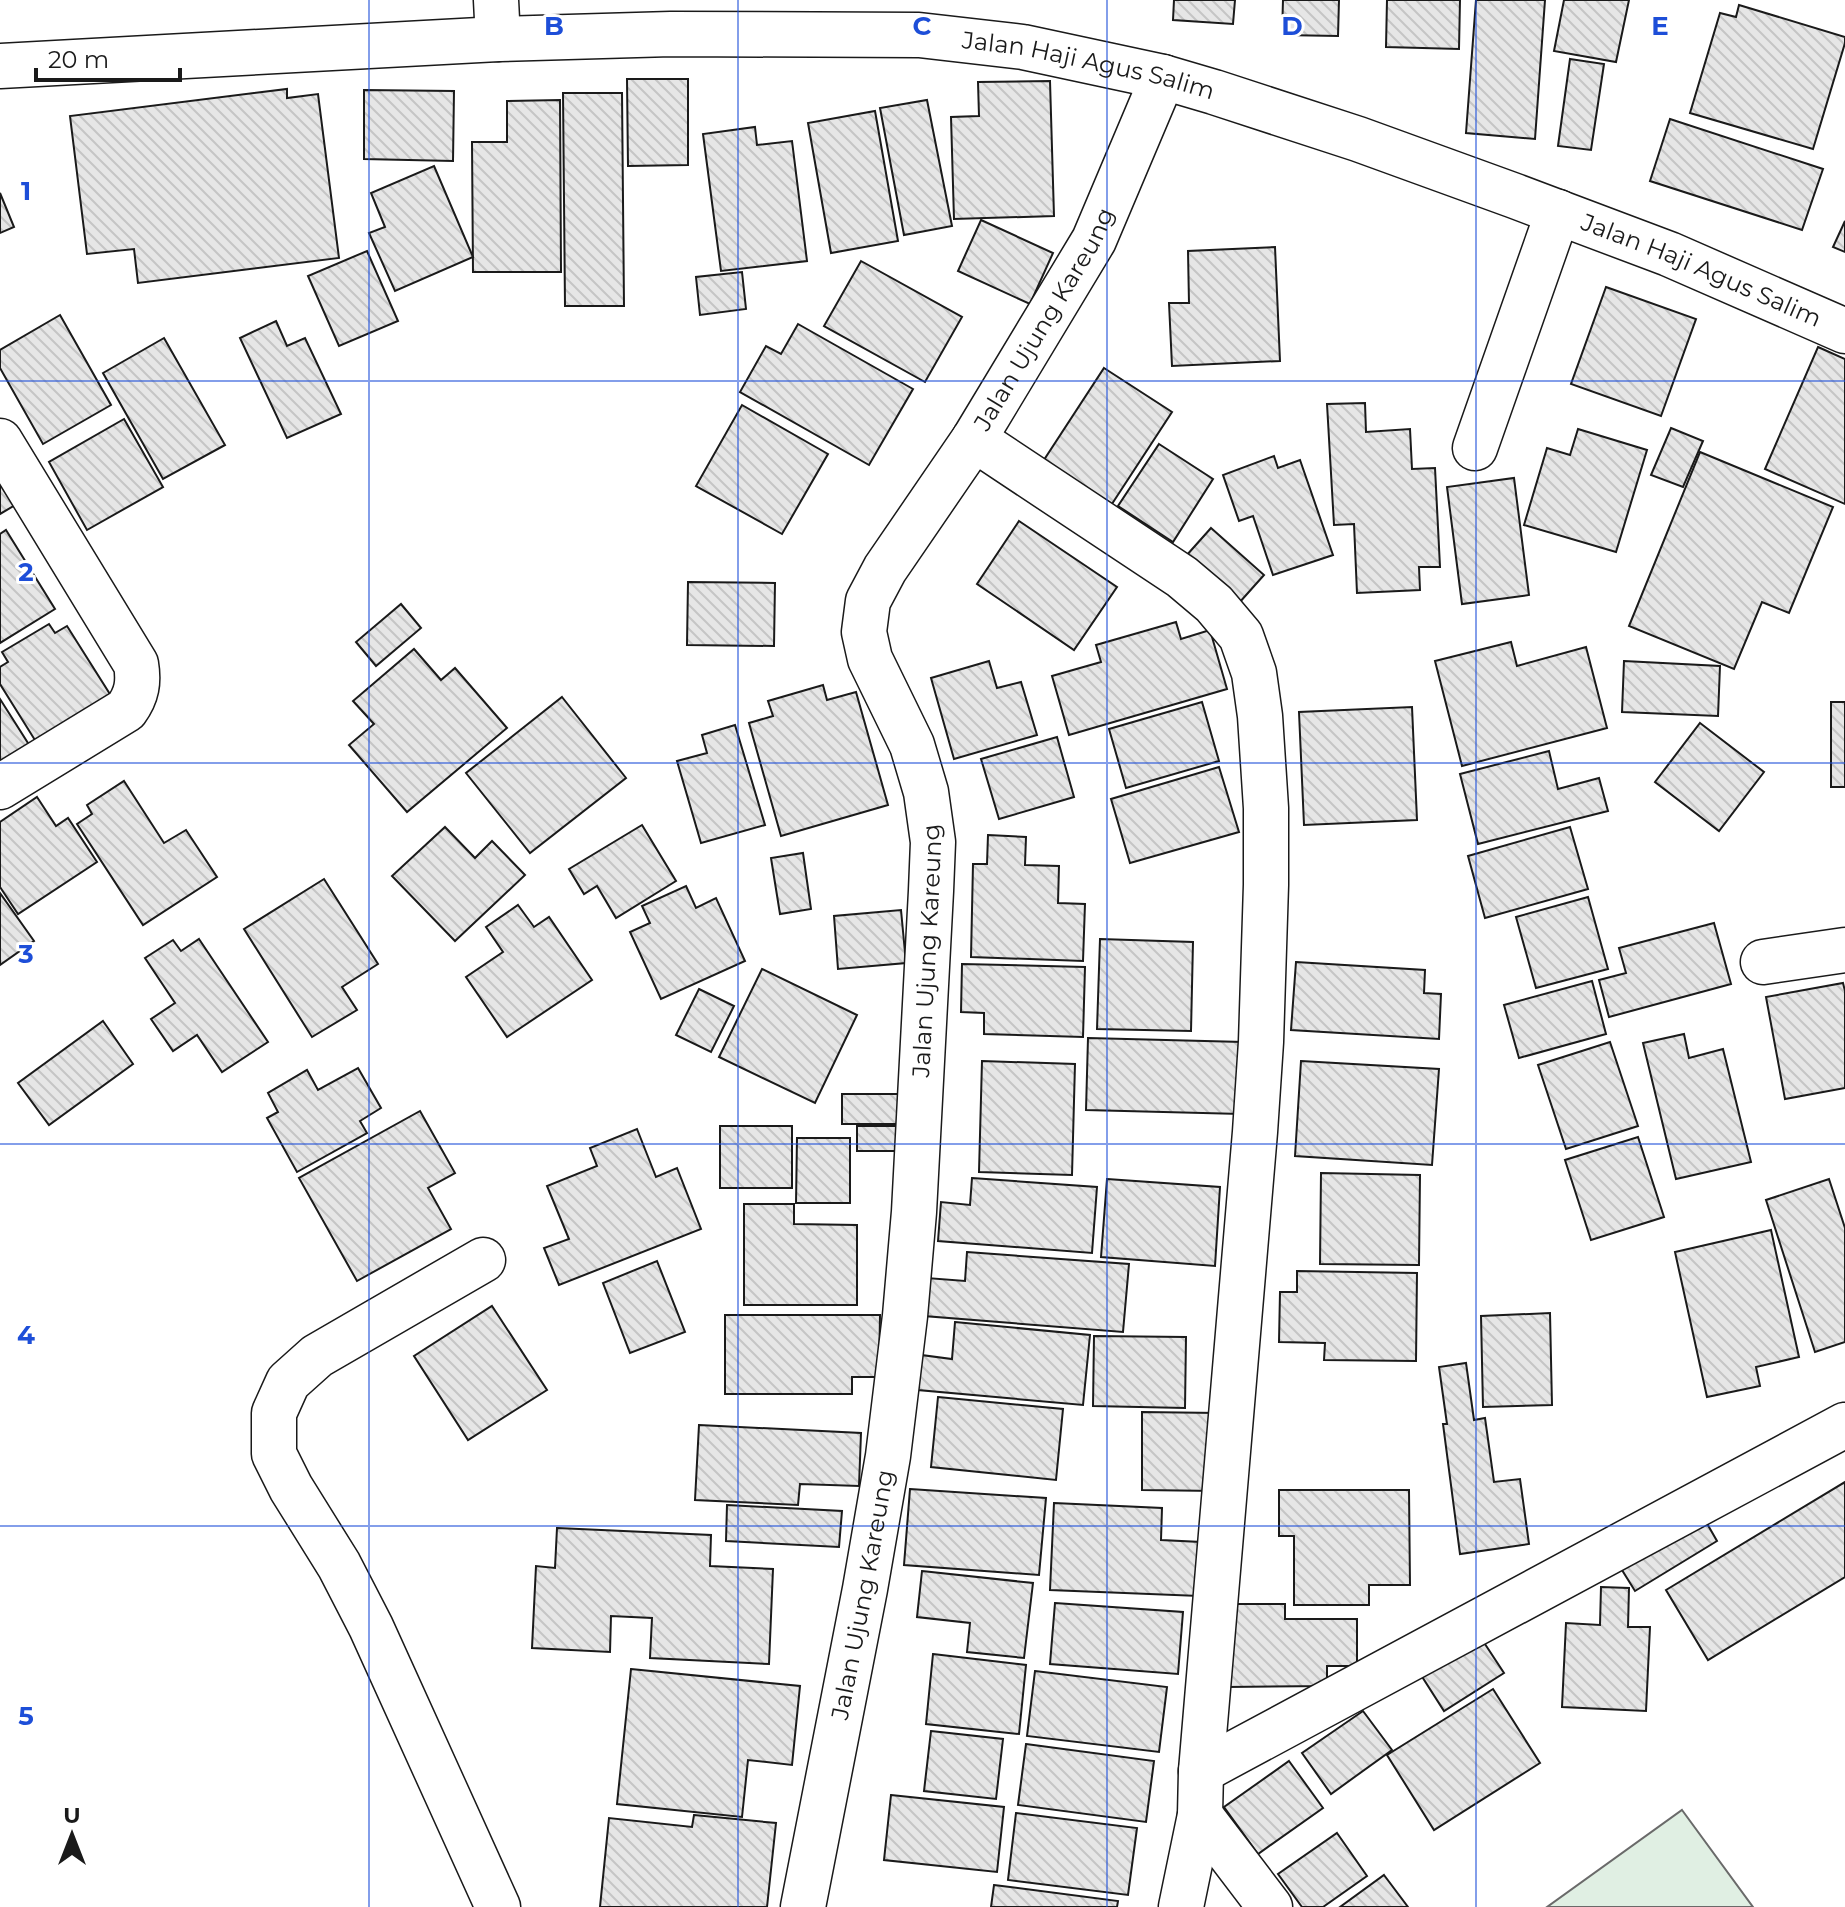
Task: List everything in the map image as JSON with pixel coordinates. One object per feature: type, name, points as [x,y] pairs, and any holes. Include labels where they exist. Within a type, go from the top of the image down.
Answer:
[{"type":"street","name":"Jalan Haji Agus Salim","points":[[0,66],[497,20],[671,34],[919,35],[1023,47],[1163,77],[1358,139],[1669,254],[1845,331]]},
{"type":"street","name":"Jalan Ujung Kareung","points":[[803,1907],[888,1456],[914,1212],[931,891],[933,842],[926,792],[912,745],[870,659],[864,632],[868,601],[885,569],[974,439],[1094,240],[1163,77]]},
{"type":"street","points":[[1475,448],[1558,212]]},
{"type":"street","points":[[974,439],[1182,577],[1214,604],[1241,636],[1254,673],[1266,808],[1261,1042],[1201,1771],[1200,1815],[1181,1907]]},
{"type":"street","points":[[0,441],[136,664],[139,680],[133,701],[126,710],[0,787]]},
{"type":"street","points":[[1763,962],[1845,950]]},
{"type":"street","points":[[483,1260],[317,1356],[288,1382],[274,1413],[274,1454],[291,1488],[339,1565],[371,1627],[498,1907]]},
{"type":"street","points":[[1201,1771],[1845,1425]]},
{"type":"street","points":[[1200,1815],[1270,1907]]},
{"type":"green space","points":[[1682,1810],[1753,1907],[1547,1907]]},
{"type":"building","points":[[1174,0],[1235,0],[1233,24],[1173,20]]},
{"type":"building","points":[[1283,0],[1339,0],[1338,36],[1282,35]]},
{"type":"building","points":[[1387,0],[1460,0],[1459,49],[1386,47]]},
{"type":"building","points":[[1476,0],[1545,0],[1535,139],[1466,133]]},
{"type":"building","points":[[1564,0],[1629,0],[1616,62],[1554,51]]},
{"type":"building","points":[[1739,5],[1845,37],[1813,149],[1690,113],[1720,13],[1736,17]]},
{"type":"building","points":[[1570,59],[1604,64],[1591,150],[1558,146]]},
{"type":"building","points":[[627,79],[688,79],[688,165],[628,166]]},
{"type":"building","points":[[1050,81],[1054,216],[954,219],[951,117],[979,116],[978,82]]},
{"type":"building","points":[[287,89],[287,98],[318,94],[339,258],[138,283],[134,249],[87,254],[70,116]]},
{"type":"building","points":[[364,90],[454,91],[453,161],[364,159]]},
{"type":"building","points":[[563,93],[622,93],[624,306],[565,306]]},
{"type":"building","points":[[560,100],[561,272],[473,272],[472,142],[507,142],[507,101]]},
{"type":"building","points":[[927,100],[952,226],[904,235],[880,108]]},
{"type":"building","points":[[875,111],[898,241],[831,253],[808,123]]},
{"type":"building","points":[[1670,119],[1823,169],[1802,230],[1650,181]]},
{"type":"building","points":[[755,127],[757,145],[792,141],[807,261],[721,271],[703,134]]},
{"type":"building","points":[[434,166],[473,257],[395,291],[369,233],[385,227],[371,193]]},
{"type":"building","points":[[0,193],[14,227],[0,233]]},
{"type":"building","points":[[981,220],[1053,253],[1030,304],[958,271]]},
{"type":"building","points":[[1845,221],[1845,252],[1833,247]]},
{"type":"building","points":[[1275,247],[1280,361],[1172,366],[1169,303],[1189,303],[1188,251]]},
{"type":"building","points":[[367,251],[398,321],[339,346],[308,276]]},
{"type":"building","points":[[861,261],[962,317],[925,382],[824,326]]},
{"type":"building","points":[[742,272],[746,309],[700,315],[696,277]]},
{"type":"building","points":[[1606,287],[1696,319],[1661,416],[1571,384]]},
{"type":"building","points":[[60,315],[111,405],[43,444],[0,368],[0,350]]},
{"type":"building","points":[[276,321],[287,346],[305,338],[341,414],[287,438],[240,338]]},
{"type":"building","points":[[798,324],[913,389],[869,465],[740,392],[766,346],[781,354]]},
{"type":"building","points":[[164,338],[225,445],[163,479],[103,373]]},
{"type":"building","points":[[1818,347],[1845,359],[1845,504],[1765,469]]},
{"type":"building","points":[[1104,368],[1172,412],[1108,510],[1040,466]]},
{"type":"building","points":[[1365,403],[1366,432],[1410,429],[1412,469],[1435,468],[1440,567],[1419,567],[1420,590],[1357,593],[1354,524],[1334,525],[1327,404]]},
{"type":"building","points":[[742,405],[828,454],[782,534],[696,486]]},
{"type":"building","points":[[124,419],[163,487],[87,530],[49,462]]},
{"type":"building","points":[[1671,428],[1703,441],[1683,487],[1651,475]]},
{"type":"building","points":[[1578,429],[1647,450],[1616,552],[1524,525],[1547,448],[1570,455]]},
{"type":"building","points":[[1159,444],[1213,479],[1173,542],[1118,506]]},
{"type":"building","points":[[1700,452],[1833,507],[1789,613],[1762,602],[1734,669],[1629,626]]},
{"type":"building","points":[[0,455],[27,498],[0,514]]},
{"type":"building","points":[[1274,456],[1278,468],[1300,460],[1333,555],[1273,575],[1253,516],[1239,521],[1223,475]]},
{"type":"building","points":[[1514,478],[1529,595],[1462,604],[1447,487]]},
{"type":"building","points":[[1019,521],[1117,587],[1074,650],[977,584]]},
{"type":"building","points":[[1211,528],[1264,575],[1239,603],[1186,556]]},
{"type":"building","points":[[6,530],[55,609],[0,643],[0,534]]},
{"type":"building","points":[[688,582],[775,583],[774,646],[687,645]]},
{"type":"building","points":[[401,604],[421,628],[376,666],[356,642]]},
{"type":"building","points":[[1176,622],[1181,639],[1210,630],[1227,689],[1069,735],[1052,676],[1101,662],[1096,645]]},
{"type":"building","points":[[49,624],[55,633],[67,626],[113,699],[38,745],[0,684],[0,667],[8,662],[2,652]]},
{"type":"building","points":[[1511,642],[1517,666],[1586,647],[1607,728],[1462,766],[1435,661]]},
{"type":"building","points":[[414,649],[441,680],[455,668],[507,728],[407,812],[349,745],[374,724],[353,701]]},
{"type":"building","points":[[989,661],[997,688],[1021,682],[1037,735],[954,759],[931,678]]},
{"type":"building","points":[[1624,661],[1720,666],[1718,716],[1622,712]]},
{"type":"building","points":[[823,685],[827,700],[856,692],[888,805],[781,836],[749,723],[773,716],[768,701]]},
{"type":"building","points":[[562,697],[626,778],[530,853],[466,773]]},
{"type":"building","points":[[0,699],[33,751],[0,771]]},
{"type":"building","points":[[1202,702],[1219,761],[1126,788],[1109,729]]},
{"type":"building","points":[[1831,702],[1845,702],[1845,787],[1831,787]]},
{"type":"building","points":[[1412,707],[1417,820],[1304,825],[1299,712]]},
{"type":"building","points":[[1700,723],[1764,772],[1719,831],[1655,782]]},
{"type":"building","points":[[735,725],[765,825],[701,843],[677,761],[707,753],[702,735]]},
{"type":"building","points":[[1057,737],[1074,797],[999,819],[981,759]]},
{"type":"building","points":[[1549,751],[1558,789],[1599,778],[1608,811],[1478,844],[1460,774]]},
{"type":"building","points":[[1219,767],[1239,832],[1130,863],[1111,799]]},
{"type":"building","points":[[124,781],[164,843],[186,830],[217,877],[143,925],[77,824],[92,814],[87,805]]},
{"type":"building","points":[[37,797],[56,826],[68,818],[97,862],[18,914],[0,887],[0,822]]},
{"type":"building","points":[[642,825],[676,881],[616,918],[597,886],[584,894],[569,869]]},
{"type":"building","points":[[445,827],[475,858],[492,841],[525,875],[455,941],[392,876]]},
{"type":"building","points":[[1570,827],[1588,889],[1485,918],[1468,856]]},
{"type":"building","points":[[988,835],[1026,837],[1025,865],[1059,866],[1058,903],[1085,904],[1083,961],[971,957],[973,864],[987,864]]},
{"type":"building","points":[[803,853],[811,909],[780,914],[771,858]]},
{"type":"building","points":[[324,879],[378,964],[342,987],[357,1010],[312,1037],[244,929]]},
{"type":"building","points":[[686,886],[696,908],[716,898],[745,961],[661,999],[630,932],[650,923],[642,906]]},
{"type":"building","points":[[0,893],[34,941],[0,965]]},
{"type":"building","points":[[1588,897],[1608,969],[1536,988],[1516,917]]},
{"type":"building","points":[[518,905],[534,927],[549,917],[592,980],[507,1037],[466,977],[503,952],[486,927]]},
{"type":"building","points":[[901,910],[906,963],[838,969],[834,916]]},
{"type":"building","points":[[1714,923],[1731,984],[1609,1017],[1599,980],[1626,973],[1619,948]]},
{"type":"building","points":[[199,939],[268,1042],[222,1072],[197,1035],[173,1051],[151,1019],[175,1003],[145,958],[173,940],[181,951]]},
{"type":"building","points":[[1100,939],[1193,942],[1191,1031],[1097,1029]]},
{"type":"building","points":[[1296,962],[1425,970],[1424,993],[1441,994],[1439,1039],[1291,1030]]},
{"type":"building","points":[[962,964],[1085,967],[1083,1037],[984,1034],[984,1013],[961,1012]]},
{"type":"building","points":[[762,969],[857,1015],[815,1103],[719,1057]]},
{"type":"building","points":[[1592,981],[1606,1034],[1519,1058],[1504,1005]]},
{"type":"building","points":[[1843,983],[1845,1088],[1785,1099],[1766,997]]},
{"type":"building","points":[[699,989],[734,1006],[711,1052],[676,1035]]},
{"type":"building","points":[[103,1021],[133,1064],[49,1125],[18,1083]]},
{"type":"building","points":[[1684,1034],[1689,1058],[1723,1049],[1751,1162],[1676,1179],[1643,1043]]},
{"type":"building","points":[[1088,1038],[1243,1042],[1241,1114],[1086,1110]]},
{"type":"building","points":[[1610,1042],[1638,1126],[1566,1149],[1538,1065]]},
{"type":"building","points":[[982,1061],[1075,1064],[1072,1175],[979,1172]]},
{"type":"building","points":[[1301,1061],[1439,1069],[1432,1165],[1295,1156]]},
{"type":"building","points":[[358,1068],[381,1108],[360,1121],[367,1133],[297,1172],[267,1118],[278,1112],[268,1093],[307,1070],[318,1090]]},
{"type":"building","points":[[842,1094],[898,1094],[898,1124],[842,1124]]},
{"type":"building","points":[[420,1111],[455,1173],[428,1188],[451,1229],[357,1281],[299,1178]]},
{"type":"building","points":[[720,1126],[792,1126],[792,1188],[720,1188]]},
{"type":"building","points":[[857,1126],[897,1126],[897,1151],[857,1151]]},
{"type":"building","points":[[637,1129],[656,1177],[677,1168],[701,1229],[559,1285],[544,1248],[569,1239],[547,1186],[597,1166],[590,1148]]},
{"type":"building","points":[[1638,1137],[1664,1217],[1591,1240],[1565,1160]]},
{"type":"building","points":[[797,1138],[850,1138],[850,1203],[796,1203]]},
{"type":"building","points":[[1321,1173],[1420,1175],[1419,1265],[1320,1264]]},
{"type":"building","points":[[972,1178],[1097,1187],[1092,1253],[938,1241],[941,1202],[970,1205]]},
{"type":"building","points":[[1107,1179],[1220,1187],[1215,1266],[1101,1257]]},
{"type":"building","points":[[1829,1179],[1845,1228],[1845,1342],[1815,1352],[1766,1200]]},
{"type":"building","points":[[744,1204],[794,1204],[794,1224],[857,1225],[857,1305],[744,1305]]},
{"type":"building","points":[[1771,1230],[1799,1357],[1756,1367],[1760,1386],[1707,1397],[1675,1252]]},
{"type":"building","points":[[967,1252],[1129,1264],[1123,1332],[924,1316],[927,1278],[965,1281]]},
{"type":"building","points":[[657,1261],[685,1332],[630,1353],[603,1283]]},
{"type":"building","points":[[1297,1271],[1417,1273],[1416,1361],[1324,1360],[1325,1343],[1279,1342],[1280,1292],[1297,1292]]},
{"type":"building","points":[[492,1306],[547,1390],[468,1440],[414,1356]]},
{"type":"building","points":[[1550,1313],[1552,1405],[1483,1407],[1481,1316]]},
{"type":"building","points":[[725,1315],[880,1315],[879,1377],[852,1377],[852,1394],[725,1394]]},
{"type":"building","points":[[955,1322],[1090,1335],[1083,1405],[918,1390],[921,1355],[952,1359]]},
{"type":"building","points":[[1094,1336],[1186,1337],[1185,1408],[1093,1406]]},
{"type":"building","points":[[1466,1363],[1474,1420],[1485,1418],[1494,1482],[1520,1479],[1529,1544],[1460,1554],[1439,1367]]},
{"type":"building","points":[[938,1397],[1063,1409],[1056,1480],[931,1467]]},
{"type":"building","points":[[1142,1412],[1218,1413],[1216,1491],[1142,1490]]},
{"type":"building","points":[[699,1425],[861,1433],[859,1486],[800,1484],[798,1505],[695,1500]]},
{"type":"building","points":[[1845,1482],[1845,1577],[1708,1660],[1666,1590]]},
{"type":"building","points":[[910,1489],[1046,1498],[1039,1575],[904,1565]]},
{"type":"building","points":[[1279,1490],[1409,1490],[1410,1585],[1369,1585],[1369,1605],[1294,1605],[1294,1536],[1279,1536]]},
{"type":"building","points":[[1054,1503],[1162,1508],[1161,1540],[1201,1542],[1199,1596],[1050,1590]]},
{"type":"building","points":[[727,1505],[842,1511],[839,1547],[726,1541]]},
{"type":"building","points":[[1705,1520],[1717,1541],[1635,1591],[1622,1570]]},
{"type":"building","points":[[557,1528],[711,1535],[710,1566],[773,1569],[769,1664],[650,1658],[652,1618],[611,1616],[610,1652],[532,1648],[536,1566],[555,1568]]},
{"type":"building","points":[[922,1571],[1033,1583],[1024,1658],[967,1652],[970,1623],[917,1617]]},
{"type":"building","points":[[1601,1587],[1629,1588],[1628,1627],[1650,1627],[1646,1711],[1562,1707],[1566,1623],[1600,1625]]},
{"type":"building","points":[[1055,1603],[1183,1612],[1178,1674],[1050,1664]]},
{"type":"building","points":[[1227,1604],[1285,1604],[1285,1619],[1357,1619],[1357,1666],[1327,1666],[1327,1686],[1227,1687]]},
{"type":"building","points":[[1481,1638],[1504,1673],[1444,1711],[1421,1675]]},
{"type":"building","points":[[933,1654],[1026,1665],[1019,1734],[926,1724]]},
{"type":"building","points":[[631,1669],[800,1686],[792,1765],[748,1760],[742,1817],[617,1804]]},
{"type":"building","points":[[1035,1671],[1167,1687],[1159,1752],[1027,1736]]},
{"type":"building","points":[[1493,1689],[1540,1763],[1434,1830],[1387,1755]]},
{"type":"building","points":[[1363,1711],[1392,1750],[1331,1794],[1302,1753]]},
{"type":"building","points":[[931,1731],[1003,1739],[996,1799],[924,1791]]},
{"type":"building","points":[[1026,1744],[1154,1761],[1146,1822],[1018,1805]]},
{"type":"building","points":[[1289,1761],[1323,1808],[1258,1854],[1224,1807]]},
{"type":"building","points":[[891,1795],[1004,1807],[997,1872],[884,1860]]},
{"type":"building","points":[[1016,1813],[1137,1828],[1128,1895],[1008,1880]]},
{"type":"building","points":[[694,1815],[776,1823],[767,1907],[600,1907],[609,1818],[692,1827]]},
{"type":"building","points":[[1337,1833],[1367,1876],[1323,1907],[1302,1907],[1278,1874]]},
{"type":"building","points":[[1384,1875],[1408,1907],[1340,1907]]},
{"type":"building","points":[[994,1885],[1118,1901],[1117,1907],[991,1907]]}]
